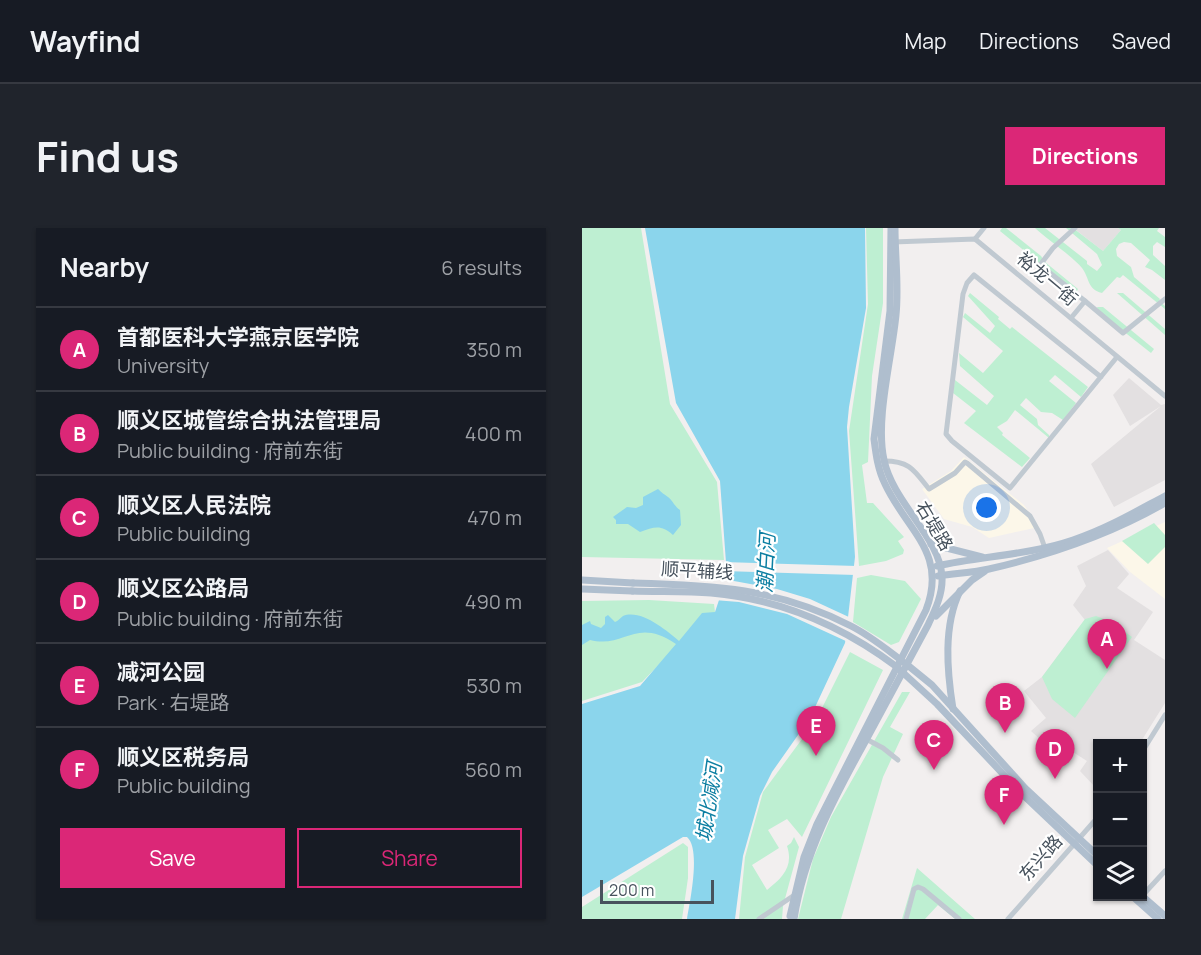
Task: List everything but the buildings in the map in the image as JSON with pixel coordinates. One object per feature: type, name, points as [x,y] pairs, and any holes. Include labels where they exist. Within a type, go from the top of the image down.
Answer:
[{"type":"main road","name":"右堤路","points":[[792,919],[793,896],[804,857],[826,802],[902,666],[928,625],[940,597],[942,575],[940,565],[931,544],[897,495],[888,477],[882,448],[882,426],[897,313],[891,228]]},
{"type":"main road","name":"右堤路","points":[[792,919],[805,870],[821,826],[902,666],[932,597],[933,576],[929,557],[884,483],[874,439],[890,310],[895,228]]},
{"type":"main road","points":[[933,576],[987,570],[1045,550],[1120,521],[1165,496]]},
{"type":"main road","points":[[932,567],[1045,550],[1119,527],[1165,503]]},
{"type":"main road","points":[[931,544],[987,559]]},
{"type":"main road","points":[[928,625],[960,591],[987,570]]},
{"type":"main road","name":"顺平辅线","points":[[582,580],[632,587],[709,593],[775,604],[803,612],[827,623],[902,666]]},
{"type":"main road","name":"顺平辅线","points":[[582,589],[632,587]]},
{"type":"main road","points":[[953,709],[949,681],[949,623],[960,591]]},
{"type":"main road","points":[[902,666],[932,685],[1093,861]]},
{"type":"main road","points":[[902,666],[1020,793],[1075,841],[1093,853]]},
{"type":"main road","points":[[1147,900],[1165,916]]},
{"type":"main road","points":[[1137,901],[1158,919]]},
{"type":"street","points":[[893,242],[975,239],[984,228]]},
{"type":"street","points":[[1075,228],[1053,248],[1040,265],[1123,333],[1165,299]]},
{"type":"street","name":"裕龙一街","points":[[975,239],[1164,393]]},
{"type":"street","points":[[1101,377],[974,275],[967,283],[963,294],[946,434],[1010,488],[1101,377],[1117,357]]},
{"type":"street","points":[[1071,318],[1085,301]]},
{"type":"street","points":[[884,461],[908,464],[929,489],[955,473],[965,462],[967,463],[1030,516],[1040,534],[1045,550]]},
{"type":"street","points":[[1147,745],[1165,715]]},
{"type":"street","points":[[866,739],[883,748],[897,760]]},
{"type":"street","name":"东兴路","points":[[1008,919],[1093,822]]},
{"type":"street","points":[[1147,891],[1165,871]]},
{"type":"street","points":[[906,919],[914,889],[918,887],[959,919]]},
{"type":"street","points":[[759,919],[793,896]]},
{"type":"shaded area","points":[[1077,228],[1118,228],[1121,230],[1103,251],[1076,230]]},
{"type":"shaded area","points":[[1129,378],[1161,405],[1165,404],[1165,480],[1114,507],[1091,464],[1161,406],[1130,426],[1113,395]]},
{"type":"shaded area","points":[[964,457],[1024,505],[1039,527],[989,538],[972,527],[944,519],[922,489],[951,471]]},
{"type":"shaded area","points":[[1165,522],[1165,599],[1130,572],[1107,548]]},
{"type":"shaded area","points":[[1108,550],[1129,574],[1117,588],[1153,612],[1134,640],[1165,660],[1165,703],[1142,739],[1093,739],[1093,785],[1080,771],[1087,761],[1062,745],[1053,735],[1044,743],[1031,731],[1046,718],[1024,691],[1042,677],[1085,620],[1073,605],[1086,586],[1077,566]]},
{"type":"green space","points":[[582,228],[641,228],[670,404],[717,482],[724,560],[582,557]]},
{"type":"green space","points":[[866,228],[883,228],[883,303],[872,376],[868,462],[862,465],[867,503],[873,503],[904,537],[898,541],[904,550],[903,554],[886,561],[859,566],[849,431],[868,304]]},
{"type":"green space","points":[[1006,228],[1041,256],[1045,262],[1078,289],[1076,293],[1000,231]]},
{"type":"green space","points":[[1035,228],[1045,228],[1097,271],[1102,265],[1097,254],[1066,228],[1073,228],[1103,251],[1121,230],[1118,228],[1159,228],[1157,231],[1165,237],[1165,247],[1157,242],[1153,246],[1153,255],[1165,266],[1165,280],[1145,267],[1150,260],[1131,243],[1119,244],[1116,249],[1117,256],[1131,267],[1134,277],[1160,299],[1165,309],[1123,275],[1120,278],[1117,277],[1102,293],[1097,291],[1091,286],[1082,268]]},
{"type":"green space","points":[[970,293],[1010,329],[1012,327],[1088,387],[1081,397],[1055,375],[1049,381],[1076,403],[1063,420],[1052,413],[1041,412],[1026,398],[1020,405],[1037,419],[1038,425],[1049,435],[1049,438],[1015,410],[1007,421],[997,427],[1003,433],[1002,435],[1030,458],[1022,467],[964,423],[976,411],[953,393],[955,380],[987,405],[994,396],[960,366],[959,353],[983,373],[1003,351],[963,317],[965,313],[990,333],[995,326],[968,296]]},
{"type":"green space","points":[[1117,293],[1123,293],[1165,329],[1165,335]]},
{"type":"green space","points":[[1097,307],[1103,307],[1154,349],[1151,353],[1099,312]]},
{"type":"green space","points":[[1154,523],[1165,535],[1165,547],[1148,564],[1122,541]]},
{"type":"green space","points":[[871,575],[905,581],[921,599],[899,642],[891,645],[853,622],[857,578]]},
{"type":"green space","points":[[649,600],[714,604],[715,612],[642,682],[582,701],[582,601]]},
{"type":"green space","points":[[1096,616],[1110,621],[1132,637],[1075,718],[1052,699],[1042,677],[1085,619]]},
{"type":"green space","points":[[850,652],[883,670],[802,837],[787,819],[768,830],[779,848],[752,865],[767,890],[788,866],[787,846],[794,837],[799,847],[783,906],[782,919],[739,919],[745,857],[763,792],[816,720]]},
{"type":"green space","points":[[902,692],[910,692],[890,727],[903,734],[883,777],[841,919],[798,919],[813,859],[831,817]]},
{"type":"green space","points":[[683,843],[688,847],[688,878],[682,919],[582,919],[582,907]]},
{"type":"green space","points":[[917,868],[975,919],[955,919],[938,905],[925,919],[902,919]]},
{"type":"water","points":[[645,228],[865,228],[866,308],[847,427],[855,557],[845,643],[810,718],[772,772],[760,796],[743,856],[735,919],[687,919],[694,863],[691,843],[687,837],[683,837],[582,897],[582,704],[640,686],[676,644],[662,636],[640,633],[602,642],[590,640],[582,645],[582,625],[590,621],[591,624],[601,628],[608,615],[615,622],[623,616],[638,615],[653,622],[679,641],[702,613],[715,612],[727,576],[720,481],[676,403]]},
{"type":"water","points":[[658,489],[680,510],[681,525],[673,535],[661,528],[640,532],[628,524],[616,524],[613,517],[627,507],[636,508],[643,505],[643,497]]},
{"type":"pier","points":[[723,562],[857,566],[856,575],[723,571]]},
{"type":"pier","points":[[723,579],[777,589],[810,599],[851,618],[848,642],[787,614],[739,602],[714,600]]},
{"type":"place","name":"首都医科大学燕京医学院","points":[[1107,669]]},
{"type":"place","name":"顺义区城管综合执法管理局","points":[[1005,733]]},
{"type":"place","name":"减河公园","points":[[816,756]]},
{"type":"place","name":"顺义区人民法院","points":[[934,770]]},
{"type":"place","name":"顺义区公路局","points":[[1055,779]]},
{"type":"place","name":"顺义区税务局","points":[[1004,825]]},
{"type":"water label","name":"潮白河","points":[[766,563]]},
{"type":"water label","name":"城北减河","points":[[709,802]]}]
